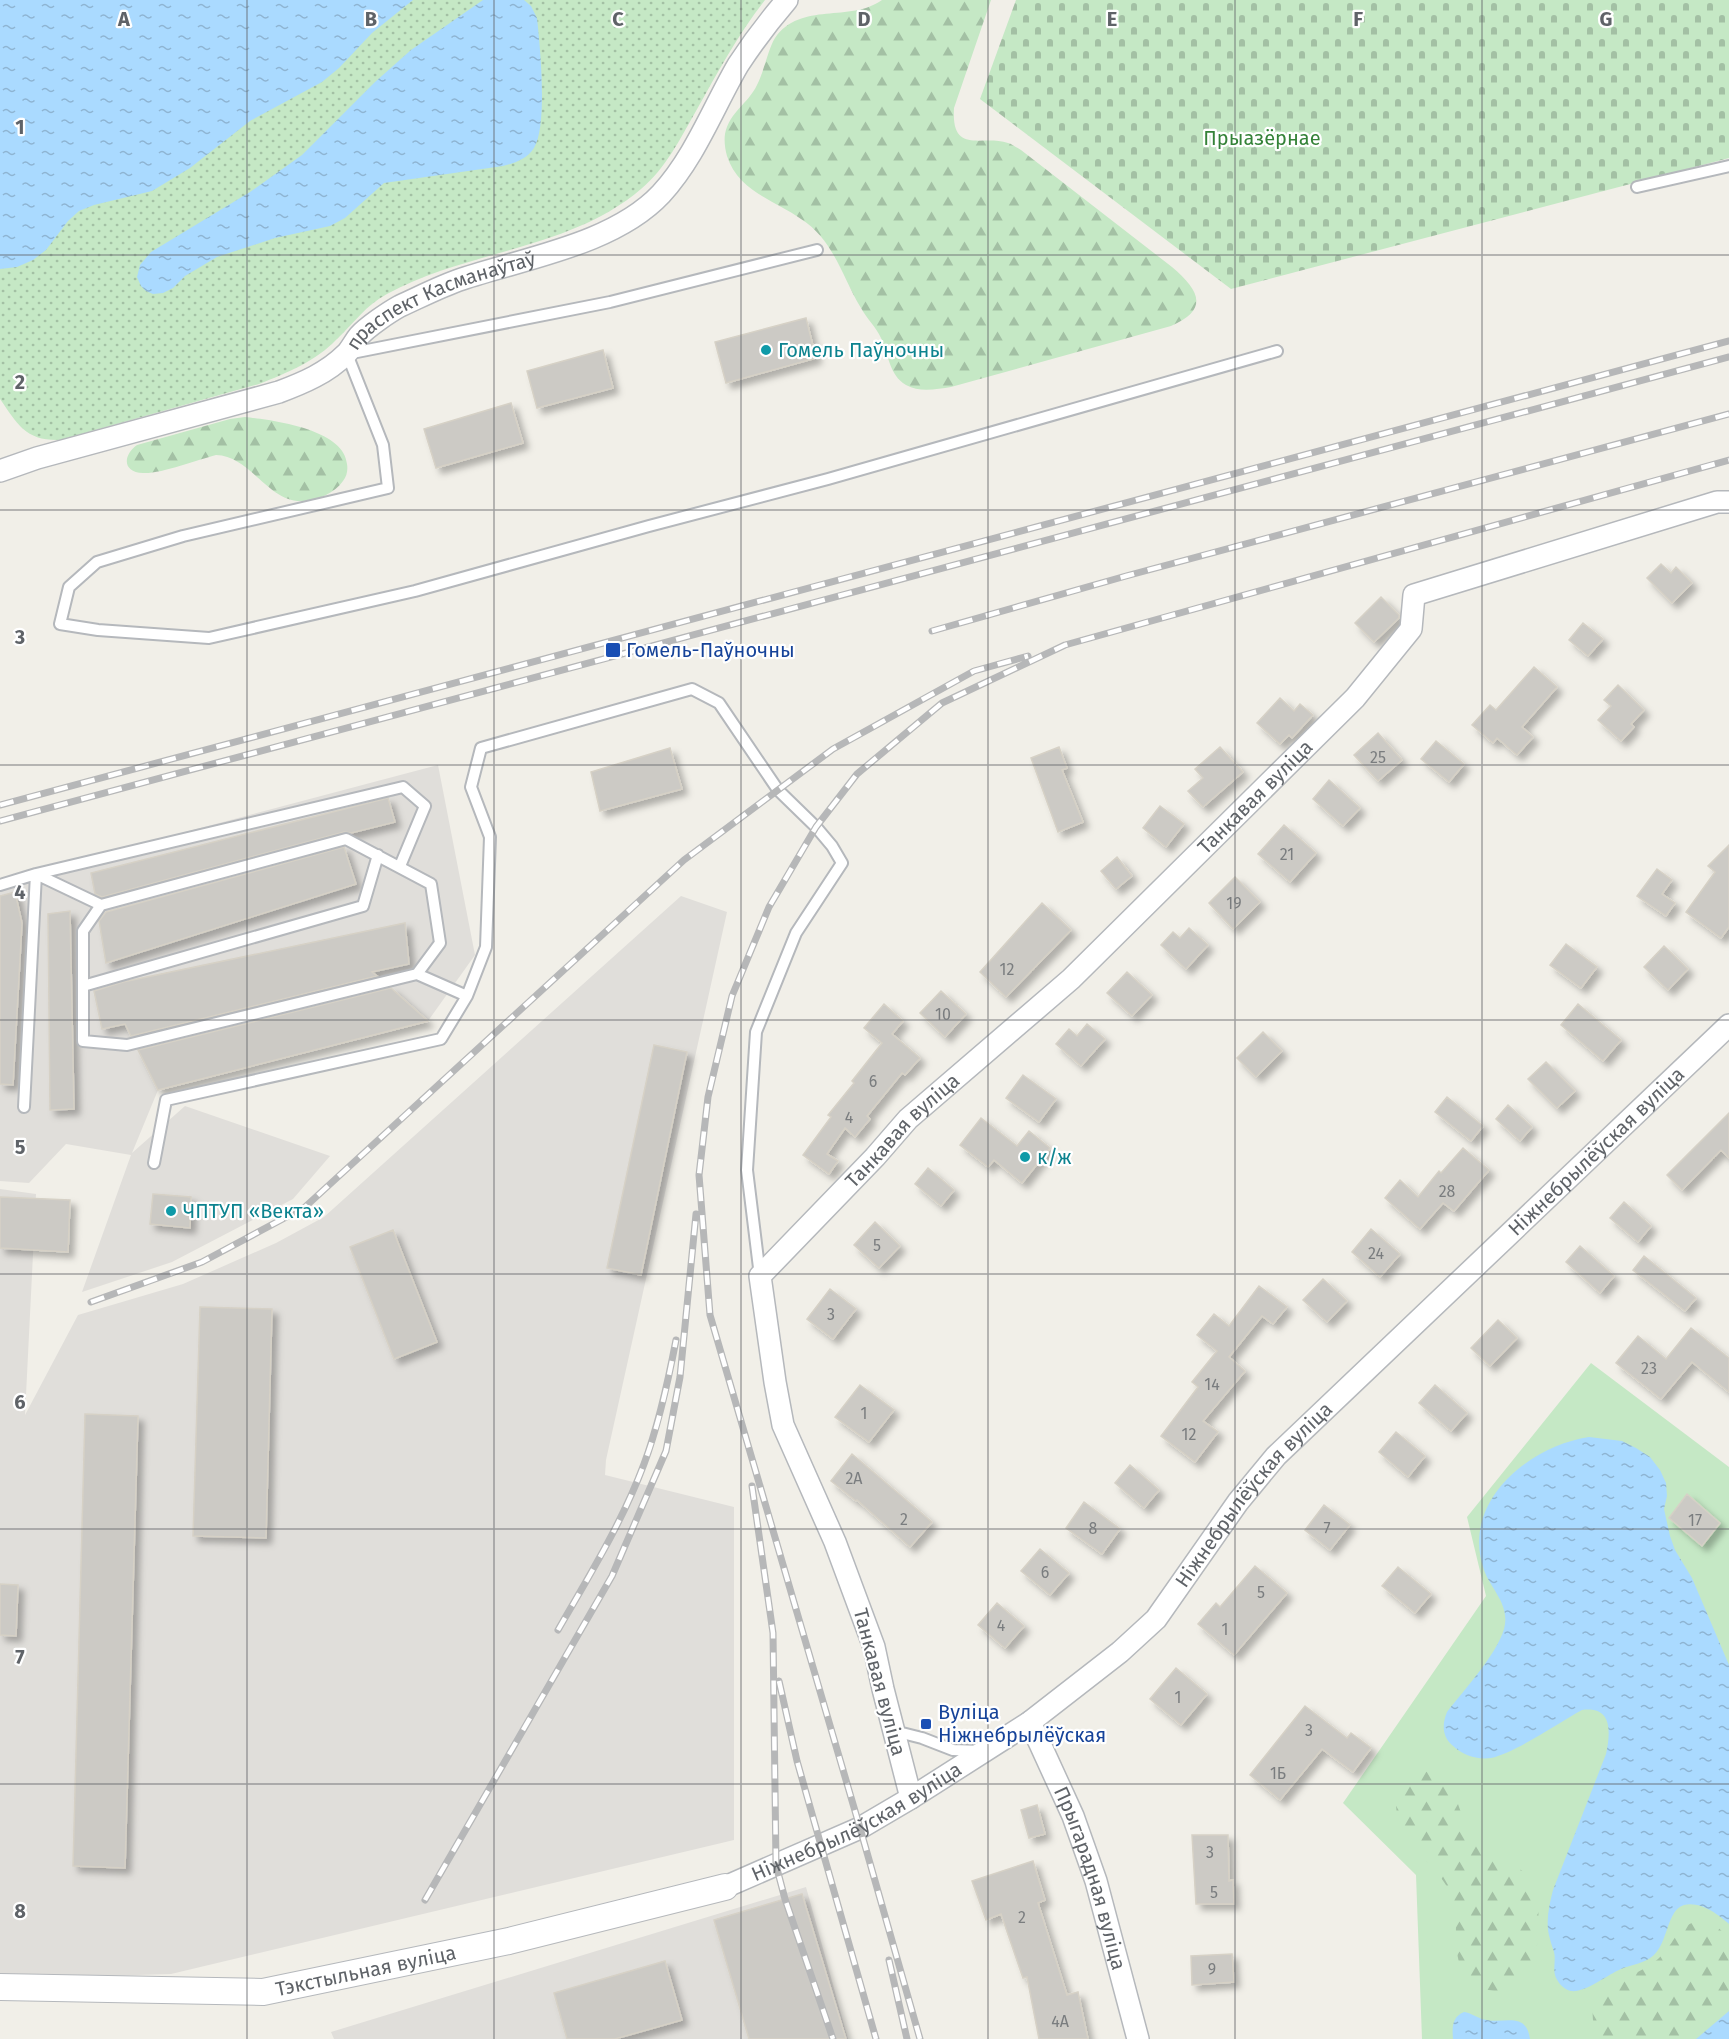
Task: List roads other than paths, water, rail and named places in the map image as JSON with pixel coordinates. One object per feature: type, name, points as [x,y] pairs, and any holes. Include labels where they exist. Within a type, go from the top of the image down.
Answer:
[{"type":"street","name":"праспект Касманаўтаў","points":[[0,471],[37,458],[279,392],[305,382],[347,354],[360,334],[396,308],[460,280],[537,257],[610,230],[641,212],[676,176],[738,66],[764,26],[787,0]]},
{"type":"street","name":"Танкавая вуліца","points":[[911,1798],[874,1647],[835,1542],[783,1425],[760,1276],[875,1157],[908,1119],[1071,979],[1355,698],[1411,629],[1414,595],[1717,502],[1729,502]]},
{"type":"street","name":"Ніжнебрылёўская вуліца","points":[[725,1887],[860,1828],[911,1798],[1030,1722],[1120,1652],[1156,1619],[1238,1502],[1276,1456],[1729,1025]]},
{"type":"street","name":"Прыгарадная вуліца","points":[[1030,1722],[1073,1816],[1096,1881],[1138,2039]]},
{"type":"street","name":"Тэкстыльная вуліца","points":[[0,1987],[263,1992],[509,1941],[725,1887]]},
{"type":"lane","points":[[1637,187],[1729,166]]},
{"type":"lane","points":[[818,250],[610,302],[347,354],[383,445],[388,489],[183,536],[97,562],[69,587],[60,624],[98,630],[209,638],[416,591],[828,479],[1277,351]]},
{"type":"lane","points":[[154,1163],[166,1100],[441,1039],[467,996],[486,947],[490,837],[471,787],[481,748],[692,689],[719,703],[778,790],[821,833],[842,863],[796,933],[756,1032],[747,1170],[760,1276]]},
{"type":"lane","points":[[0,885],[36,874],[403,787],[425,806],[400,866]]},
{"type":"lane","points":[[36,874],[100,905],[346,839],[431,884],[440,943],[417,974]]},
{"type":"lane","points":[[83,986],[363,906],[378,855]]},
{"type":"lane","points":[[24,1107],[36,874]]},
{"type":"lane","points":[[100,905],[83,931],[83,1041],[127,1046],[417,974],[467,996]]},
{"type":"lane","points":[[894,1731],[922,1738],[953,1750],[986,1751]]},
{"type":"water","points":[[0,0],[413,0],[372,33],[339,68],[322,82],[250,121],[190,168],[152,191],[94,205],[79,211],[68,221],[46,250],[33,260],[17,267],[0,269]]},
{"type":"water","points":[[483,0],[524,0],[531,6],[537,18],[542,84],[541,122],[534,148],[528,155],[503,166],[384,183],[345,218],[330,226],[275,238],[217,257],[185,276],[173,288],[163,293],[153,294],[141,286],[137,277],[140,265],[151,252],[250,192],[302,155],[375,82],[411,50]]},
{"type":"water","points":[[1589,1437],[1622,1441],[1650,1457],[1660,1470],[1666,1483],[1667,1496],[1664,1509],[1670,1536],[1675,1550],[1692,1578],[1729,1665],[1729,1924],[1702,1907],[1684,1905],[1674,1913],[1659,1949],[1654,1955],[1583,1989],[1571,1991],[1561,1985],[1555,1975],[1555,1955],[1549,1933],[1548,1915],[1553,1890],[1606,1754],[1609,1737],[1607,1722],[1599,1712],[1582,1710],[1512,1750],[1491,1758],[1480,1758],[1456,1749],[1446,1738],[1444,1721],[1447,1712],[1490,1657],[1505,1624],[1504,1609],[1484,1570],[1479,1545],[1482,1522],[1491,1500],[1505,1481],[1523,1465],[1544,1452]]},
{"type":"water","points":[[1729,2011],[1729,2039],[1696,2039]]},
{"type":"water","points":[[1464,2012],[1487,2020],[1519,2022],[1528,2030],[1530,2039],[1453,2039],[1454,2023],[1457,2017]]},
{"type":"railway","points":[[0,805],[1729,341]]},
{"type":"railway","points":[[0,821],[1729,357]]},
{"type":"railway","points":[[932,631],[1126,576],[1729,414]]},
{"type":"railway","points":[[920,2039],[710,1315],[699,1175],[708,1097],[732,996],[769,907],[816,827],[857,774],[942,703],[1065,645],[1729,460]]},
{"type":"railway","points":[[91,1302],[202,1262],[305,1207],[684,860],[833,749],[974,671],[1028,656]]},
{"type":"railway","points":[[425,1900],[612,1576],[666,1451],[680,1377],[696,1214]]},
{"type":"railway","points":[[558,1630],[604,1549],[635,1486],[659,1418],[676,1340]]},
{"type":"railway","points":[[752,1486],[773,1633],[776,1865],[785,1899],[833,2039]]},
{"type":"railway","points":[[779,1681],[797,1761],[876,2039]]},
{"type":"railway","points":[[889,1960],[907,2039]]},
{"type":"place","name":"Гомель Паўночны","points":[[766,350]]},
{"type":"place","name":"Гомель-Паўночны","points":[[613,650]]},
{"type":"place","name":"к/ж","points":[[1025,1157]]},
{"type":"place","name":"ЧПТУП «Векта»","points":[[171,1211]]},
{"type":"place","name":"Вуліца Ніжнебрылёўская","points":[[926,1724]]},
{"type":"park label","name":"Прыазёрнае","points":[[1262,138]]}]
